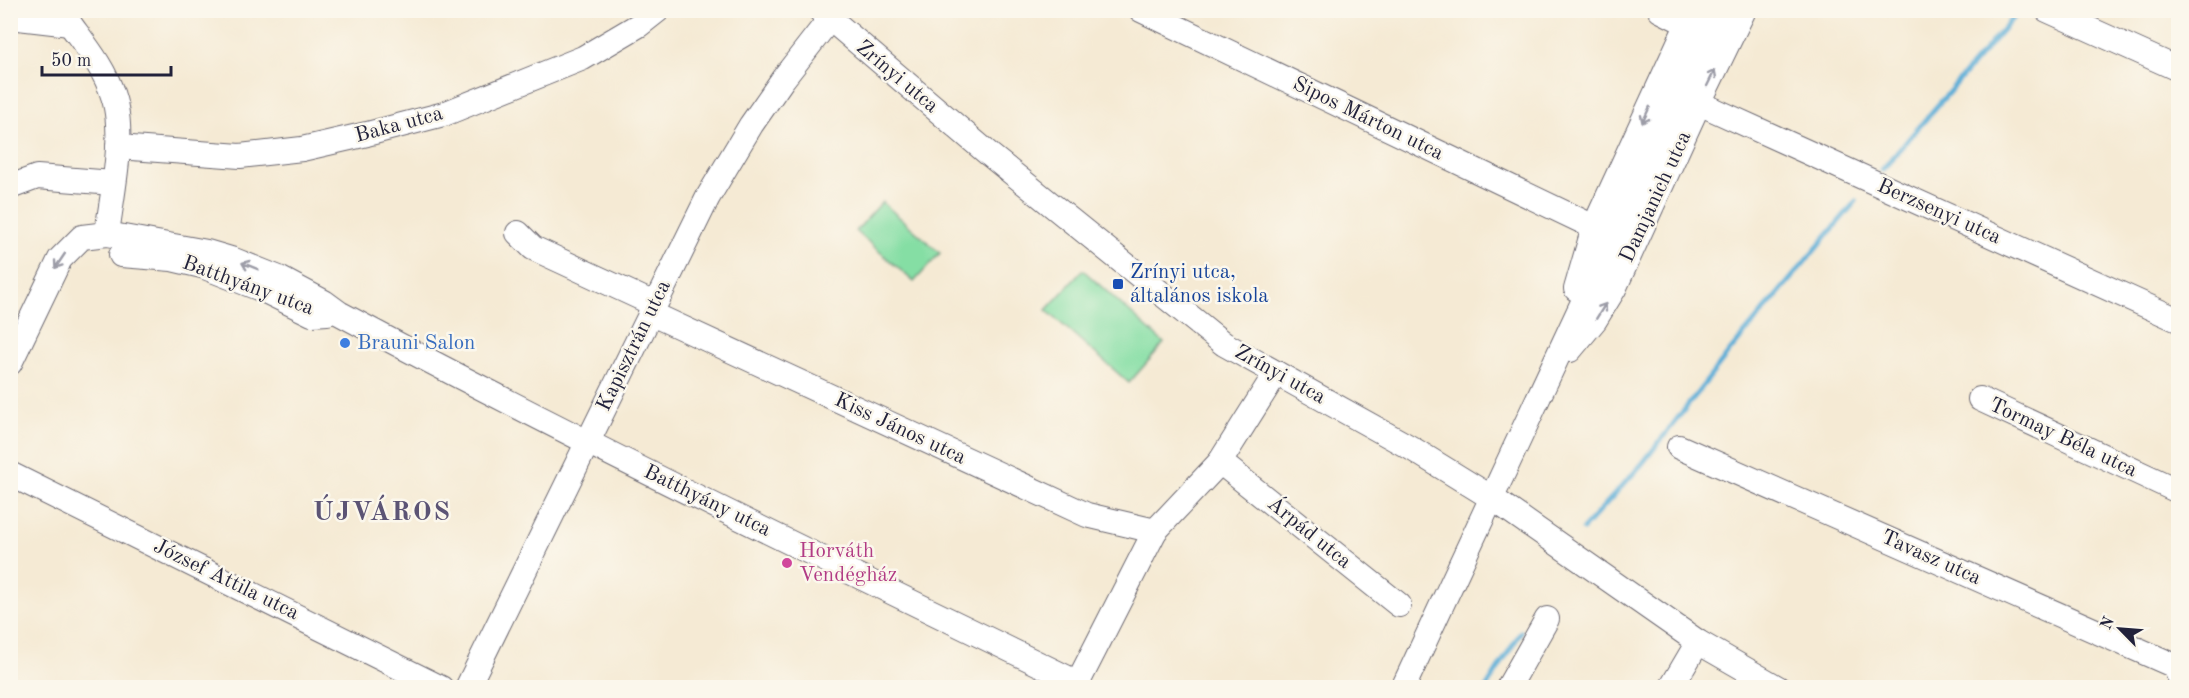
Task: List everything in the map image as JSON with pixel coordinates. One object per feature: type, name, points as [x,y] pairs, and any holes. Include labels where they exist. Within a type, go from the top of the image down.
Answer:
[{"type":"main road","name":"Damjanich utca","points":[[1603,235],[1715,10]]},
{"type":"street","name":"Baka utca","points":[[118,147],[240,156],[302,149],[367,134],[444,114],[583,58],[639,25],[658,10]]},
{"type":"street","name":"Sipos Márton utca","points":[[1141,10],[1603,235]]},
{"type":"street","points":[[1660,10],[1691,17]]},
{"type":"street","name":"Damjanich utca","points":[[1551,373],[1595,320],[1614,289],[1744,10]]},
{"type":"street","points":[[2047,10],[2178,69]]},
{"type":"street","name":"Kapisztrán utca","points":[[467,687],[708,197],[751,125],[824,15]]},
{"type":"street","name":"Zrínyi utca","points":[[824,15],[990,155],[1224,344],[1411,448],[1492,498],[1698,642],[1778,687]]},
{"type":"street","points":[[10,16],[76,17],[114,96],[120,126],[107,234],[82,237],[60,259],[12,361]]},
{"type":"street","name":"Damjanich utca","points":[[1403,687],[1570,329],[1603,235],[1691,17]]},
{"type":"street","name":"Berzsenyi utca","points":[[1699,103],[2178,320]]},
{"type":"street","points":[[10,187],[38,177],[113,183]]},
{"type":"street","name":"Kiss János utca","points":[[518,233],[533,248],[652,308],[1087,515],[1155,531]]},
{"type":"street","name":"Batthyány utca","points":[[107,234],[183,246],[234,260],[279,278],[465,381],[1077,685]]},
{"type":"street","name":"Batthyány utca","points":[[121,255],[172,259],[202,266],[254,286],[312,314],[339,313]]},
{"type":"street","points":[[1077,685],[1155,531],[1220,462],[1276,373]]},
{"type":"street","name":"Tormay Béla utca","points":[[1980,399],[2178,491]]},
{"type":"street","name":"Tavasz utca","points":[[1679,447],[2175,666],[2178,674]]},
{"type":"street","name":"Árpád utca","points":[[1220,462],[1399,605]]},
{"type":"street","name":"József Attila utca","points":[[10,474],[441,687]]},
{"type":"street","points":[[1508,687],[1547,619]]},
{"type":"street","points":[[1671,687],[1698,642]]},
{"type":"green space","points":[[882,202],[940,253],[914,282],[856,231]]},
{"type":"green space","points":[[1083,270],[1164,343],[1129,383],[1046,310]]},
{"type":"waterway","points":[[1882,170],[2017,13]]},
{"type":"waterway","points":[[1583,529],[1642,464],[1730,351],[1856,201]]},
{"type":"waterway","points":[[1486,688],[1521,632]]},
{"type":"place","name":"Zrínyi utca, általános iskola","points":[[1118,284]]},
{"type":"place","name":"Brauni Salon","points":[[345,343]]},
{"type":"place","name":"Horváth Vendégház","points":[[787,563]]},
{"type":"district","name":"ÚJVÁROS","points":[[382,512]]}]
